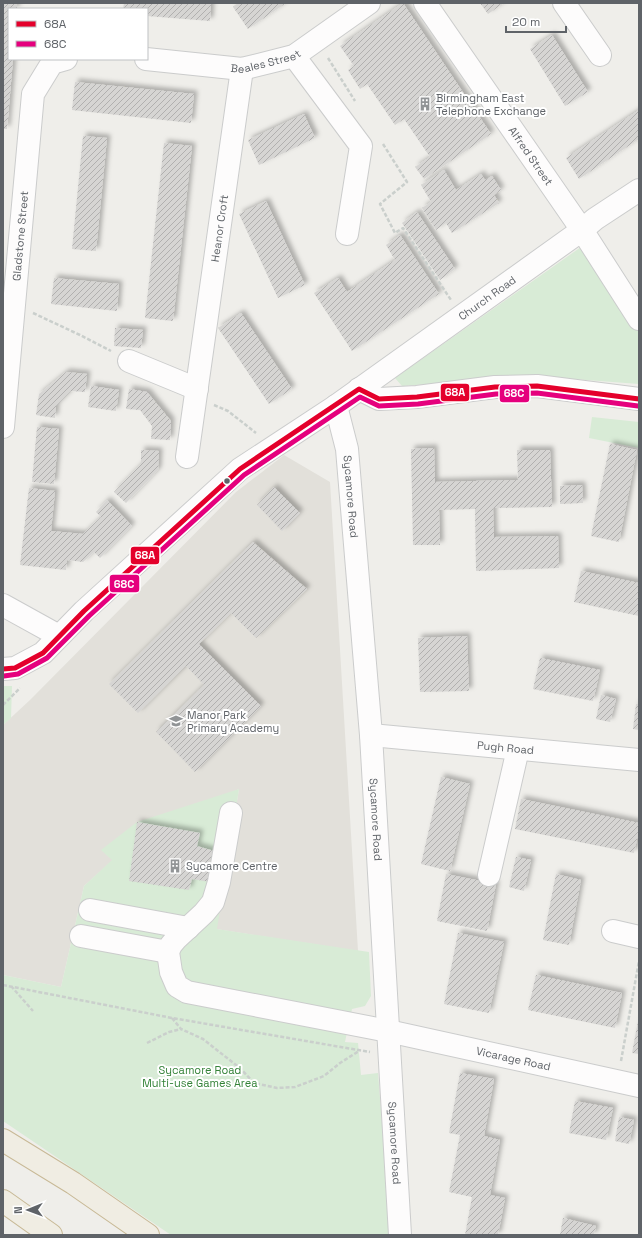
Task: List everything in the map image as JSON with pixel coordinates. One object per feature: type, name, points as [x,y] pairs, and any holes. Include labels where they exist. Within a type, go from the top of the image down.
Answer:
[{"type":"highway","points":[[3,1140],[73,1183],[148,1235]]},
{"type":"highway","points":[[3,1201],[51,1235]]},
{"type":"street","name":"Beales Street","points":[[148,59],[242,68],[294,56],[369,3]]},
{"type":"street","name":"Alfred Street","points":[[425,3],[582,230],[639,318]]},
{"type":"street","points":[[564,3],[600,55]]},
{"type":"street","points":[[294,56],[361,146],[347,234]]},
{"type":"street","name":"Gladstone Street","points":[[3,427],[33,94],[52,63],[62,60]]},
{"type":"street","name":"Heanor Croft","points":[[187,457],[242,68]]},
{"type":"street","name":"Church Road","points":[[3,669],[16,668],[44,653],[84,611],[240,469],[359,390],[582,230],[595,219],[639,190]]},
{"type":"street","points":[[129,361],[196,393]]},
{"type":"street","points":[[359,390],[379,399],[417,397],[495,387],[537,386],[639,399]]},
{"type":"street","name":"Sycamore Road","points":[[336,406],[347,449],[371,735],[400,1235]]},
{"type":"street","points":[[3,605],[60,636]]},
{"type":"street","name":"Pugh Road","points":[[371,735],[639,760]]},
{"type":"street","points":[[489,875],[518,749]]},
{"type":"street","points":[[81,936],[168,952],[171,945],[213,902],[216,894],[231,813]]},
{"type":"street","points":[[90,910],[188,928]]},
{"type":"street","points":[[613,931],[639,937]]},
{"type":"street","name":"Vicarage Road","points":[[168,952],[171,972],[177,986],[187,992],[388,1031],[639,1086]]},
{"type":"path","points":[[316,41],[357,103]]},
{"type":"path","points":[[382,142],[407,182],[380,204],[395,233],[403,228],[462,316]]},
{"type":"path","points":[[14,304],[80,334],[129,361]]},
{"type":"path","points":[[196,393],[228,411],[274,447]]},
{"type":"path","points":[[617,1081],[639,961]]},
{"type":"path","points":[[3,985],[172,1018],[390,1056]]},
{"type":"path","points":[[10,986],[33,1011]]},
{"type":"path","points":[[172,1018],[181,1029],[203,1039],[241,1069],[254,1083],[277,1088],[295,1087],[324,1076],[340,1062],[359,1050]]},
{"type":"path","points":[[147,1043],[169,1032],[181,1029]]},
{"type":"shaded area","name":"Manor Park Primary Academy","points":[[284,455],[330,482],[358,951],[216,929],[239,789],[102,850],[113,860],[84,886],[61,987],[3,975],[3,725],[30,700],[236,492]]},
{"type":"green space","points":[[581,247],[639,332],[639,384],[533,376],[402,386],[395,378]]},
{"type":"green space","points":[[592,417],[639,422],[639,448],[589,438]]},
{"type":"green space","points":[[3,686],[12,686],[11,718],[3,725]]},
{"type":"green space","name":"Sycamore Road Multi-use Games Area","points":[[239,789],[217,929],[369,952],[371,996],[365,1006],[352,1009],[345,1042],[358,1043],[361,1075],[378,1073],[391,1235],[171,1235],[3,1121],[3,975],[61,987],[84,886],[112,860],[101,850],[137,822]]},
{"type":"building","points":[[3,3],[17,3],[17,8],[8,8],[8,60],[13,60],[7,129],[3,129]]},
{"type":"building","points":[[124,3],[211,3],[210,21],[148,16],[148,8],[123,8]]},
{"type":"building","points":[[238,3],[286,3],[248,29],[233,7]]},
{"type":"building","name":"Birmingham East Telephone Exchange","points":[[403,3],[491,134],[424,179],[415,167],[430,157],[404,119],[395,125],[367,84],[360,89],[348,70],[354,66],[340,46]]},
{"type":"building","points":[[480,3],[504,3],[488,14]]},
{"type":"building","points":[[552,35],[588,92],[565,106],[530,49]]},
{"type":"building","points":[[75,82],[194,94],[191,123],[72,110]]},
{"type":"building","points":[[639,110],[639,139],[579,179],[566,158]]},
{"type":"building","points":[[304,114],[315,138],[259,165],[248,140]]},
{"type":"building","points":[[83,136],[107,138],[96,251],[72,249]]},
{"type":"building","points":[[164,143],[192,146],[173,321],[145,318]]},
{"type":"building","points":[[444,170],[456,190],[481,174],[485,180],[492,176],[501,190],[494,195],[499,203],[452,233],[446,223],[436,230],[422,208],[431,202],[421,185]]},
{"type":"building","points":[[266,201],[305,285],[278,298],[239,214]]},
{"type":"building","points":[[417,212],[455,269],[440,280],[402,223]]},
{"type":"building","points":[[400,235],[439,294],[352,351],[314,293],[338,278],[347,292],[395,260],[386,245]]},
{"type":"building","points":[[54,278],[119,284],[117,311],[51,304]]},
{"type":"building","points":[[241,313],[292,389],[269,404],[218,328]]},
{"type":"building","points":[[115,328],[143,330],[141,348],[114,346]]},
{"type":"building","points":[[66,372],[87,374],[85,392],[71,391],[56,406],[55,418],[36,415],[39,394]]},
{"type":"building","points":[[91,386],[119,390],[116,411],[88,407]]},
{"type":"building","points":[[129,389],[147,392],[171,421],[170,440],[151,439],[152,426],[140,410],[126,409]]},
{"type":"building","points":[[37,427],[59,429],[54,484],[32,482]]},
{"type":"building","points":[[610,444],[637,450],[619,542],[591,536]]},
{"type":"building","points":[[434,448],[435,482],[518,480],[517,450],[550,450],[552,507],[493,508],[494,537],[558,536],[559,568],[476,571],[475,509],[439,510],[440,545],[413,545],[411,449]]},
{"type":"building","points":[[141,450],[159,451],[158,470],[126,503],[114,492],[141,464]]},
{"type":"building","points":[[582,485],[583,503],[560,504],[560,486]]},
{"type":"building","points":[[274,487],[300,513],[282,531],[257,505]]},
{"type":"building","points":[[29,488],[55,491],[51,531],[83,534],[101,517],[96,512],[107,500],[132,526],[100,558],[94,552],[83,562],[67,560],[66,570],[20,565]]},
{"type":"building","points":[[253,542],[307,589],[256,638],[231,613],[199,644],[261,706],[195,772],[156,732],[204,685],[186,666],[138,713],[109,684]]},
{"type":"building","points":[[581,571],[639,583],[639,616],[574,602]]},
{"type":"building","points":[[467,636],[469,691],[420,692],[418,638]]},
{"type":"building","points":[[540,658],[600,670],[593,701],[533,689]]},
{"type":"building","points":[[601,695],[616,699],[610,722],[596,719]]},
{"type":"building","points":[[636,704],[639,704],[639,730],[633,729]]},
{"type":"building","points":[[441,777],[470,784],[450,871],[421,864]]},
{"type":"building","points":[[521,799],[639,823],[634,853],[515,829]]},
{"type":"building","name":"Sycamore Centre","points":[[137,822],[200,833],[197,846],[221,853],[216,883],[192,879],[189,890],[129,881]]},
{"type":"building","points":[[516,857],[531,860],[524,891],[509,887]]},
{"type":"building","points":[[446,874],[496,884],[487,931],[437,921]]},
{"type":"building","points":[[556,874],[581,880],[569,945],[543,940]]},
{"type":"building","points":[[458,933],[504,942],[489,1013],[444,1004]]},
{"type":"building","points":[[536,975],[622,993],[615,1028],[528,1010]]},
{"type":"building","points":[[639,1021],[639,1054],[632,1053]]},
{"type":"building","points":[[460,1073],[494,1079],[484,1136],[500,1140],[490,1195],[505,1198],[498,1235],[465,1235],[472,1197],[449,1192],[460,1135],[449,1133]]},
{"type":"building","points":[[575,1101],[613,1108],[606,1140],[569,1133]]},
{"type":"building","points":[[619,1117],[634,1120],[629,1144],[615,1141]]},
{"type":"building","points":[[563,1218],[596,1226],[594,1235],[560,1235]]},
{"type":"transit line","name":"68A","points":[[3,669],[15,668],[43,653],[84,611],[240,469],[359,389],[379,399],[417,397],[495,387],[537,386],[639,399]]},
{"type":"transit line","name":"68C","points":[[4,676],[18,674],[47,658],[89,616],[244,475],[360,397],[379,406],[418,404],[496,394],[537,393],[638,406]]},
{"type":"place","name":"Birmingham East Telephone Exchange","points":[[425,104]]},
{"type":"place","name":"Manor Park Primary Academy","points":[[176,721]]},
{"type":"place","name":"Sycamore Centre","points":[[175,866]]}]
